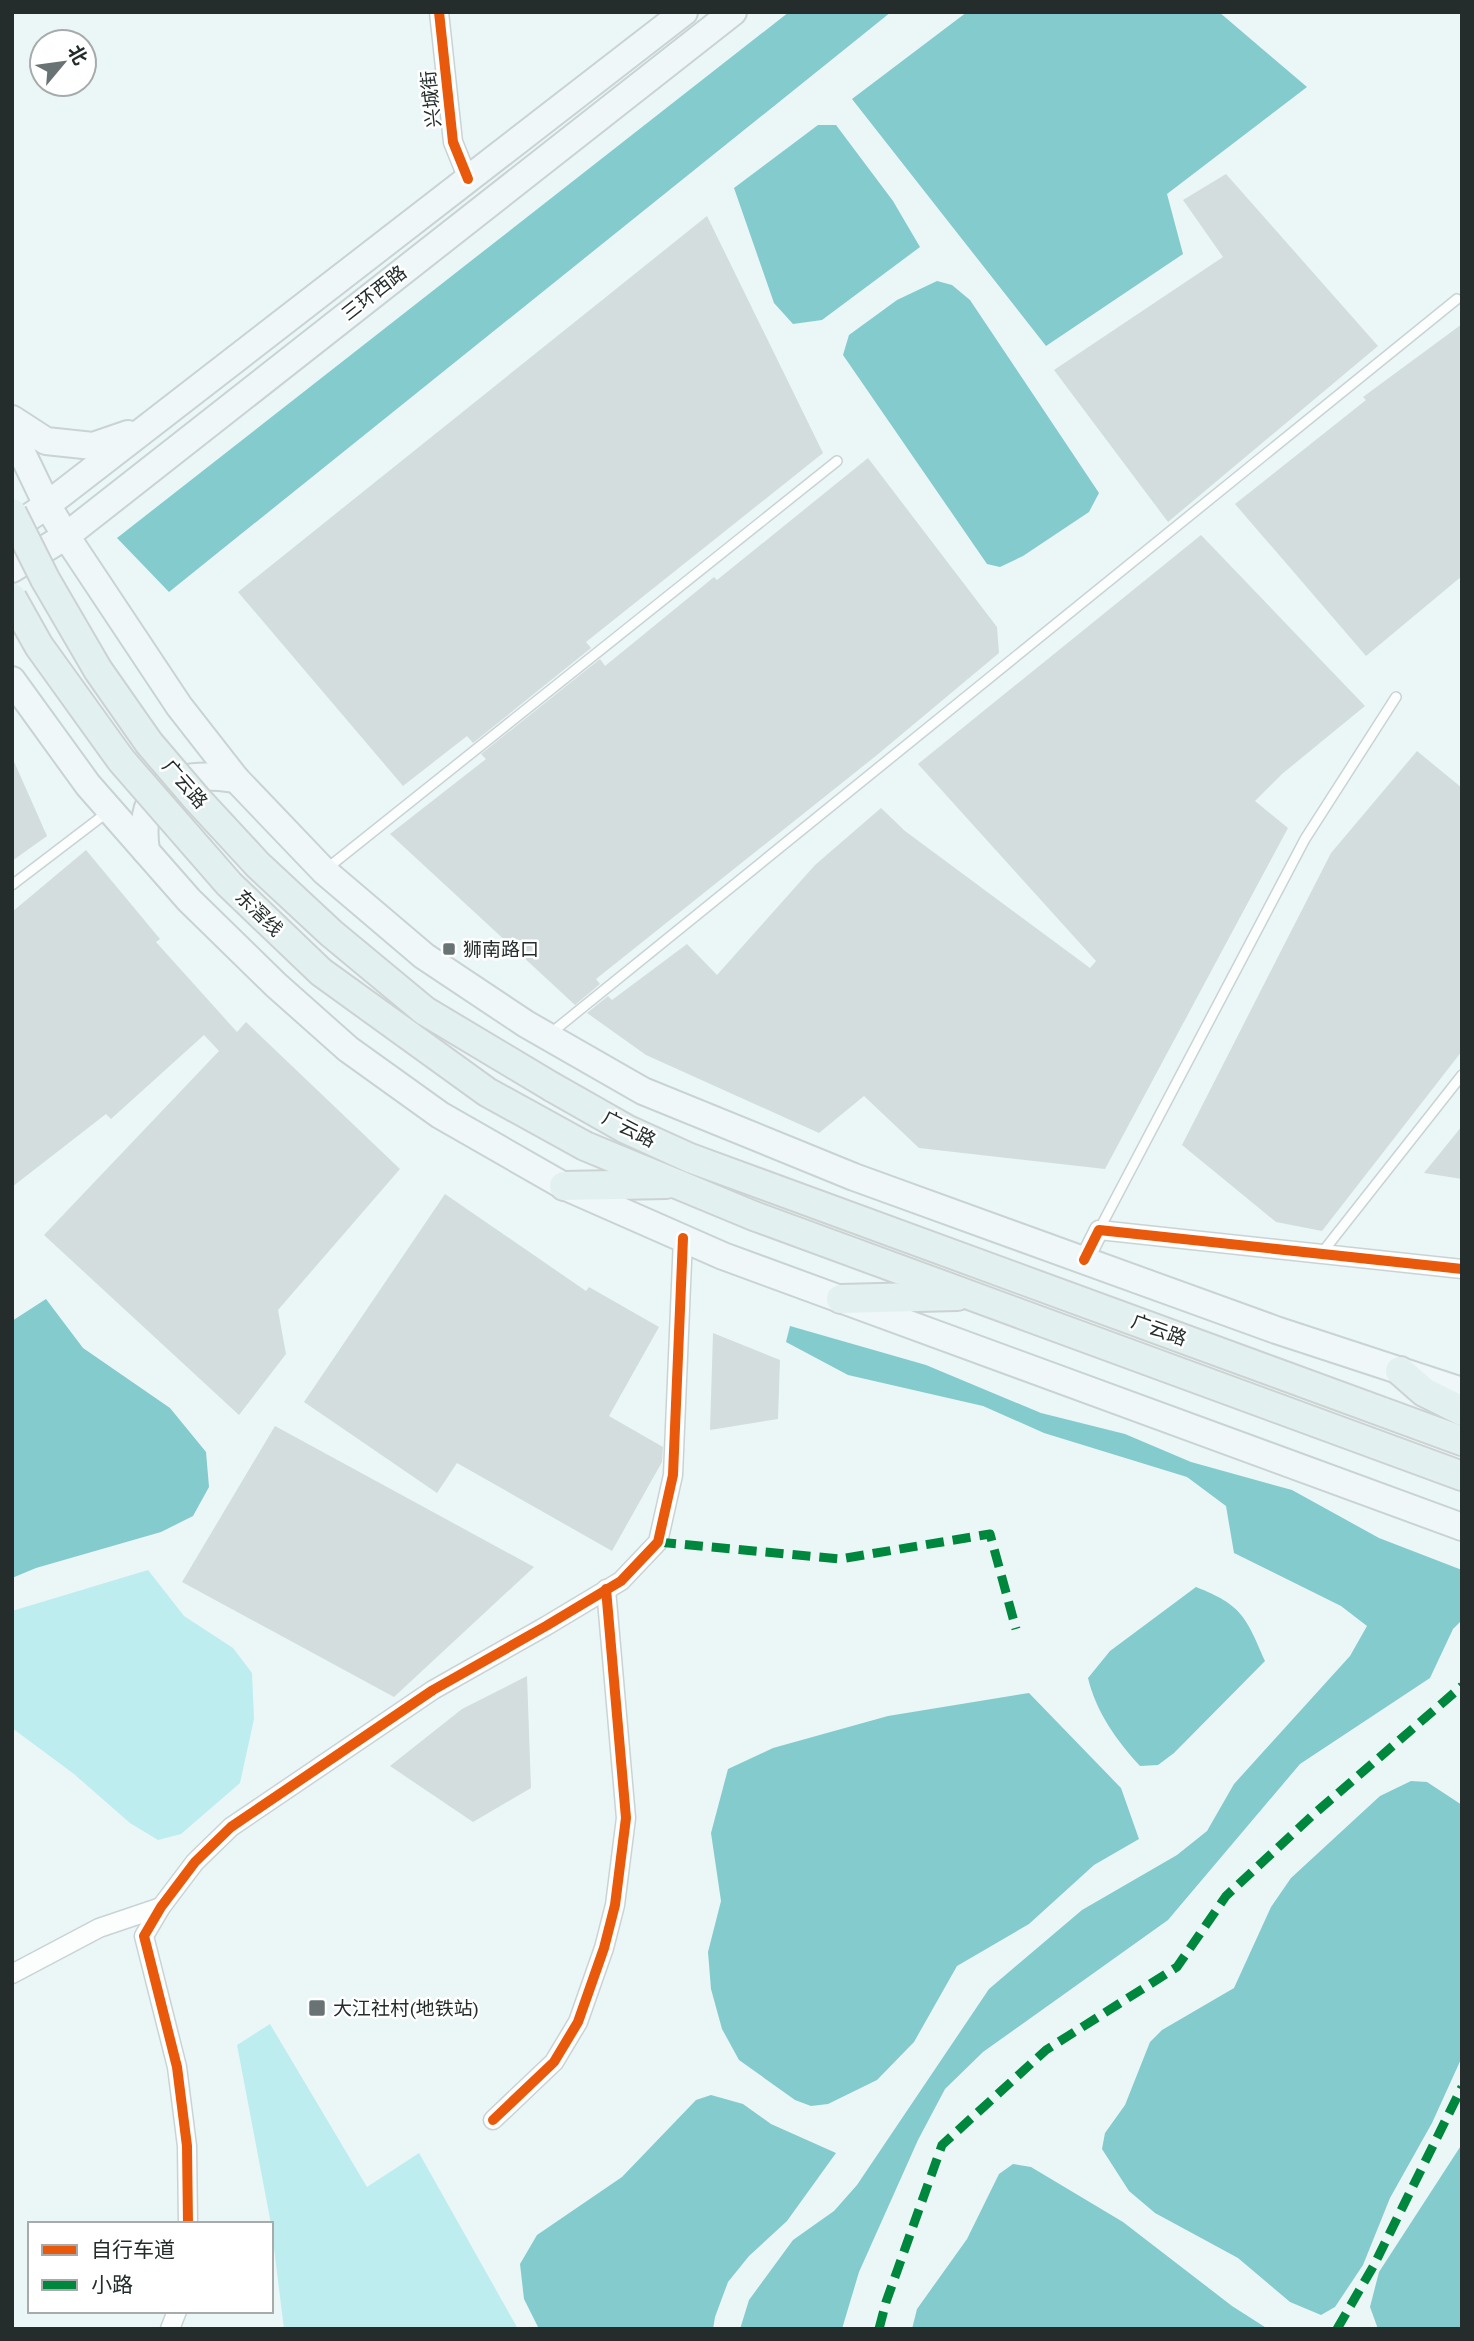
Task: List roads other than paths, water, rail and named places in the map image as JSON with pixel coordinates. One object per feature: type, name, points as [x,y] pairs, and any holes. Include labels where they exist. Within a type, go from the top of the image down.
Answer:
[{"type":"main road","name":"三环西路","points":[[12,529],[147,429],[684,12]]},
{"type":"main road","name":"三环西路","points":[[12,569],[66,536],[733,12]]},
{"type":"main road","points":[[12,419],[46,441],[93,446],[147,429]]},
{"type":"main road","points":[[12,432],[47,505],[66,536],[179,706],[236,779],[324,871],[424,956],[547,1036],[643,1091],[854,1177],[1276,1329],[1462,1391]]},
{"type":"main road","name":"广云路","points":[[12,513],[45,579],[105,681],[149,743],[258,864],[331,933],[425,1011],[626,1129],[690,1157],[1462,1441]]},
{"type":"main road","name":"东滘线","points":[[12,598],[39,646],[121,761],[229,884],[293,946],[321,972],[487,1092],[585,1146]]},
{"type":"main road","points":[[12,680],[88,785],[198,909],[276,985],[348,1049],[440,1115],[564,1186],[723,1255],[1462,1527]]},
{"type":"main road","points":[[146,851],[143,834],[145,817],[152,799],[168,783],[186,776],[206,775],[236,779]]},
{"type":"main road","name":"广云路","points":[[585,1146],[754,1216],[1462,1476]]},
{"type":"main road","points":[[564,1186],[676,1184]]},
{"type":"main road","points":[[841,1299],[971,1295]]},
{"type":"main road","points":[[1400,1371],[1424,1392],[1462,1411]]},
{"type":"street","name":"兴城街","points":[[439,12],[453,142],[468,180]]},
{"type":"street","points":[[1084,1260],[1099,1230],[1462,1269]]},
{"type":"street","points":[[188,2222],[187,2146],[177,2067],[144,1936],[160,1907],[195,1862],[231,1827],[433,1690],[621,1581],[658,1542],[673,1475],[683,1238]]},
{"type":"street","points":[[493,2120],[554,2062],[578,2022],[604,1948],[615,1905],[626,1818],[606,1590]]},
{"type":"street","points":[[12,1974],[99,1928],[160,1907]]},
{"type":"lane","points":[[547,1036],[1457,299]]},
{"type":"lane","points":[[324,871],[837,461]]},
{"type":"lane","points":[[1099,1230],[1305,839],[1396,697]]},
{"type":"lane","points":[[12,885],[110,810]]},
{"type":"lane","points":[[1321,1254],[1462,1075]]},
{"type":"place","name":"狮南路口","points":[[449,949]]},
{"type":"place","name":"大江社村(地铁站)","points":[[317,2008]]}]
